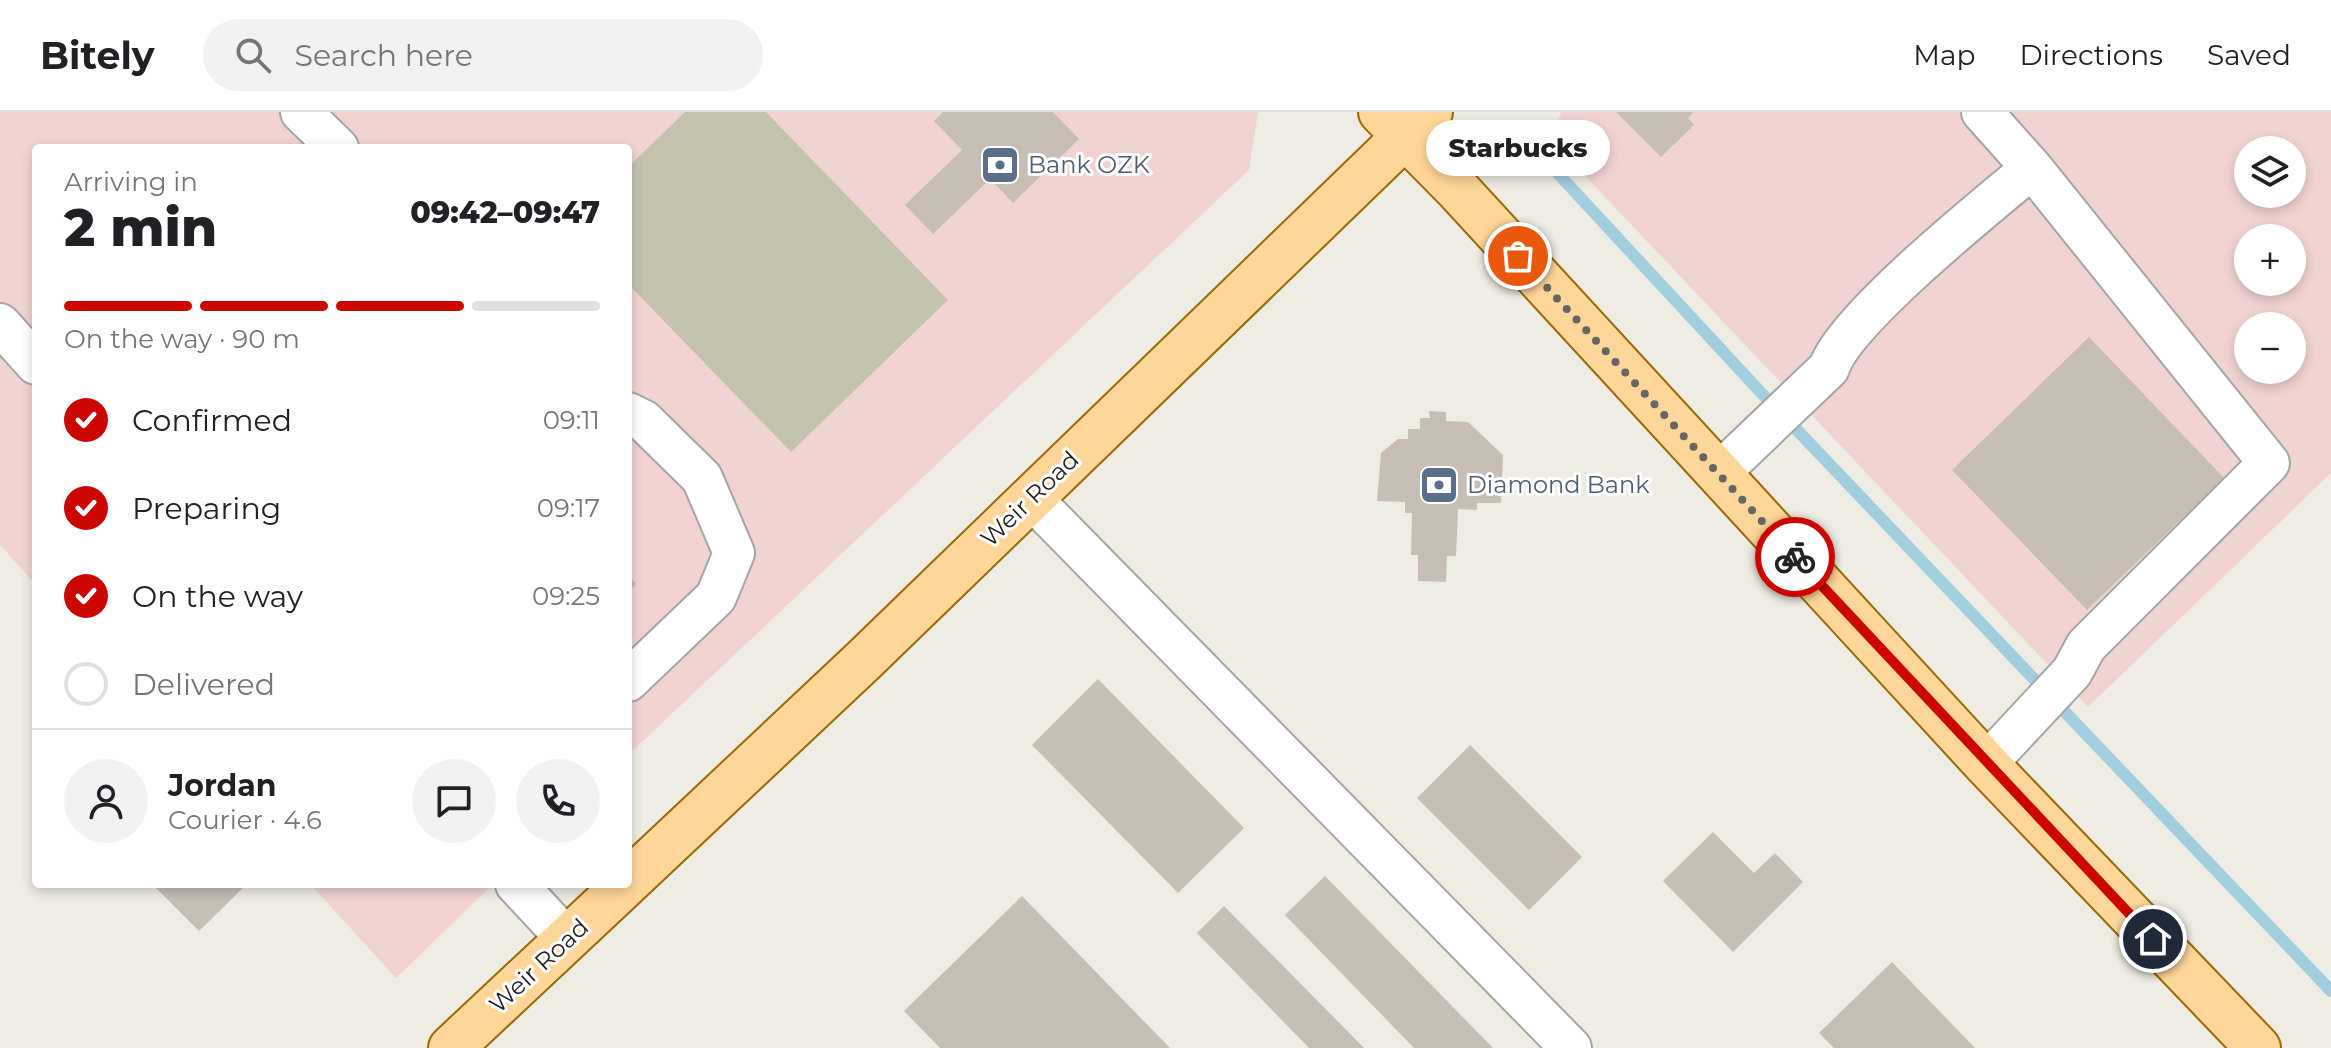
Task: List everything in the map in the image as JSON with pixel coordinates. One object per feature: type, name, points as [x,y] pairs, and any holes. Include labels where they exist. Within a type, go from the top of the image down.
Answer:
[{"type":"main road","points":[[1405,120],[1458,190],[1718,474],[1986,764],[2258,1048]]},
{"type":"main road","name":"Weir Road","points":[[632,878],[1031,498],[1405,120]]},
{"type":"main road","name":"Weir Road","points":[[451,1048],[622,888]]},
{"type":"lane","points":[[301,112],[334,144]]},
{"type":"lane","points":[[1982,112],[2032,168],[2269,463],[2086,646],[2072,672],[1986,764]]},
{"type":"lane","points":[[1718,474],[1829,368],[1833,356],[1861,324],[1934,251],[2032,168]]},
{"type":"lane","points":[[0,324],[32,360]]},
{"type":"lane","points":[[632,415],[644,421],[702,478],[734,553],[716,597],[632,677]]},
{"type":"lane","points":[[1031,498],[1571,1048]]},
{"type":"lane","points":[[520,888],[567,939]]},
{"type":"shaded area","points":[[0,112],[1258,112],[1249,170],[632,751],[632,144],[32,144],[32,581],[0,545]]},
{"type":"shaded area","points":[[685,112],[766,112],[948,300],[791,452],[632,288],[632,163]]},
{"type":"shaded area","points":[[1561,112],[2331,112],[2331,473],[2088,707],[1553,142]]},
{"type":"shaded area","points":[[314,888],[489,888],[396,978]]},
{"type":"building","name":"Bank OZK","points":[[943,112],[1053,112],[1079,139],[1013,203],[990,179],[933,234],[905,205],[962,150],[934,121]]},
{"type":"building","points":[[1616,112],[1694,112],[1688,118],[1694,125],[1661,157]]},
{"type":"building","points":[[2089,337],[2224,478],[2087,610],[1952,470]]},
{"type":"building","name":"Diamond Bank","points":[[1429,411],[1446,412],[1446,421],[1468,422],[1503,455],[1501,503],[1477,503],[1477,510],[1458,509],[1456,556],[1447,556],[1446,582],[1418,581],[1418,555],[1411,555],[1412,513],[1405,513],[1405,502],[1377,501],[1381,453],[1398,439],[1408,439],[1408,429],[1420,429],[1420,418],[1430,418]]},
{"type":"building","points":[[1098,679],[1244,828],[1178,893],[1032,745]]},
{"type":"building","points":[[1470,745],[1582,857],[1529,910],[1417,798]]},
{"type":"building","points":[[1713,832],[1754,873],[1775,853],[1803,882],[1733,952],[1663,881]]},
{"type":"building","points":[[1325,876],[1493,1048],[1414,1048],[1285,915]]},
{"type":"building","points":[[156,888],[243,888],[199,931]]},
{"type":"building","points":[[1022,896],[1170,1048],[940,1048],[904,1011]]},
{"type":"building","points":[[1224,906],[1364,1048],[1309,1048],[1197,933]]},
{"type":"building","points":[[1892,962],[1975,1048],[1834,1048],[1819,1033]]},
{"type":"waterway","points":[[1538,152],[1766,398]]},
{"type":"waterway","points":[[1796,429],[2035,680]]},
{"type":"waterway","points":[[2064,711],[2331,991]]},
{"type":"way so far","points":[[1518,256],[1795,557]]},
{"type":"place","name":"Bank OZK","points":[[1000,165]]},
{"type":"place","name":"Starbucks","points":[[1518,256]]},
{"type":"place","name":"Diamond Bank","points":[[1439,485]]},
{"type":"route","points":[[1795,557],[2153,939]]}]
